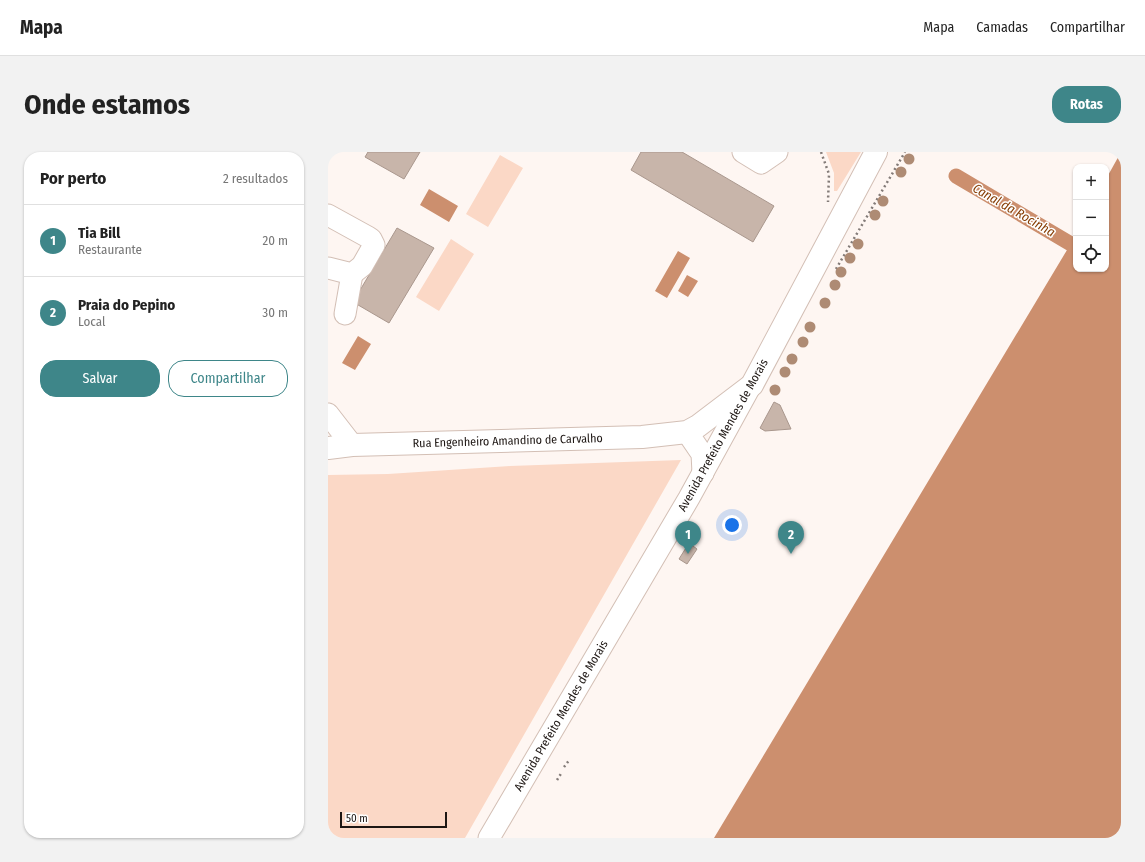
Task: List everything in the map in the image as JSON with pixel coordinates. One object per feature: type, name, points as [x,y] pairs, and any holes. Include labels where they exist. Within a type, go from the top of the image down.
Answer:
[{"type":"main road","name":"Avenida Prefeito Mendes de Morais","points":[[752,385],[876,152]]},
{"type":"main road","name":"Rua Engenheiro Amandino de Carvalho","points":[[328,448],[352,445],[642,437],[686,432],[698,426],[752,385]]},
{"type":"street","points":[[743,152],[761,163],[777,152]]},
{"type":"street","points":[[328,215],[368,236],[374,245],[362,266],[352,274],[345,314]]},
{"type":"street","points":[[328,268],[352,274]]},
{"type":"street","name":"Avenida Prefeito Mendes de Morais","points":[[489,838],[703,473],[752,385]]},
{"type":"street","points":[[328,414],[352,445]]},
{"type":"street","points":[[686,432],[702,454],[703,473]]},
{"type":"path","points":[[821,152],[829,174],[828,205]]},
{"type":"path","points":[[564,768],[570,759]]},
{"type":"path","points":[[557,780],[562,772]]},
{"type":"shaded area","points":[[826,152],[861,152],[837,191],[834,191],[834,173]]},
{"type":"shaded area","points":[[1121,152],[1121,838],[714,838],[1073,240],[1073,272],[1109,272],[1109,174]]},
{"type":"shaded area","points":[[500,155],[523,168],[488,227],[466,214]]},
{"type":"shaded area","points":[[429,189],[458,206],[449,222],[420,205]]},
{"type":"shaded area","points":[[451,239],[474,254],[439,311],[416,297]]},
{"type":"shaded area","points":[[678,251],[690,258],[667,298],[655,291]]},
{"type":"shaded area","points":[[687,275],[698,281],[688,297],[678,291]]},
{"type":"shaded area","points":[[358,336],[371,344],[355,370],[342,363]]},
{"type":"shaded area","points":[[681,460],[465,838],[328,838],[328,475],[388,474],[510,466]]},
{"type":"building","points":[[368,152],[420,152],[404,179],[365,157]]},
{"type":"building","points":[[641,152],[682,152],[774,206],[753,242],[631,170]]},
{"type":"building","points":[[397,228],[434,248],[389,323],[353,302]]},
{"type":"building","points":[[774,402],[780,405],[791,429],[765,431],[760,428]]},
{"type":"building","points":[[689,543],[697,549],[687,564],[679,559]]},
{"type":"waterway","name":"Canal da Rocinha","points":[[956,176],[1071,244]]},
{"type":"place","name":"Tia Bill","points":[[688,554]]},
{"type":"place","name":"Praia do Pepino","points":[[791,554]]}]
